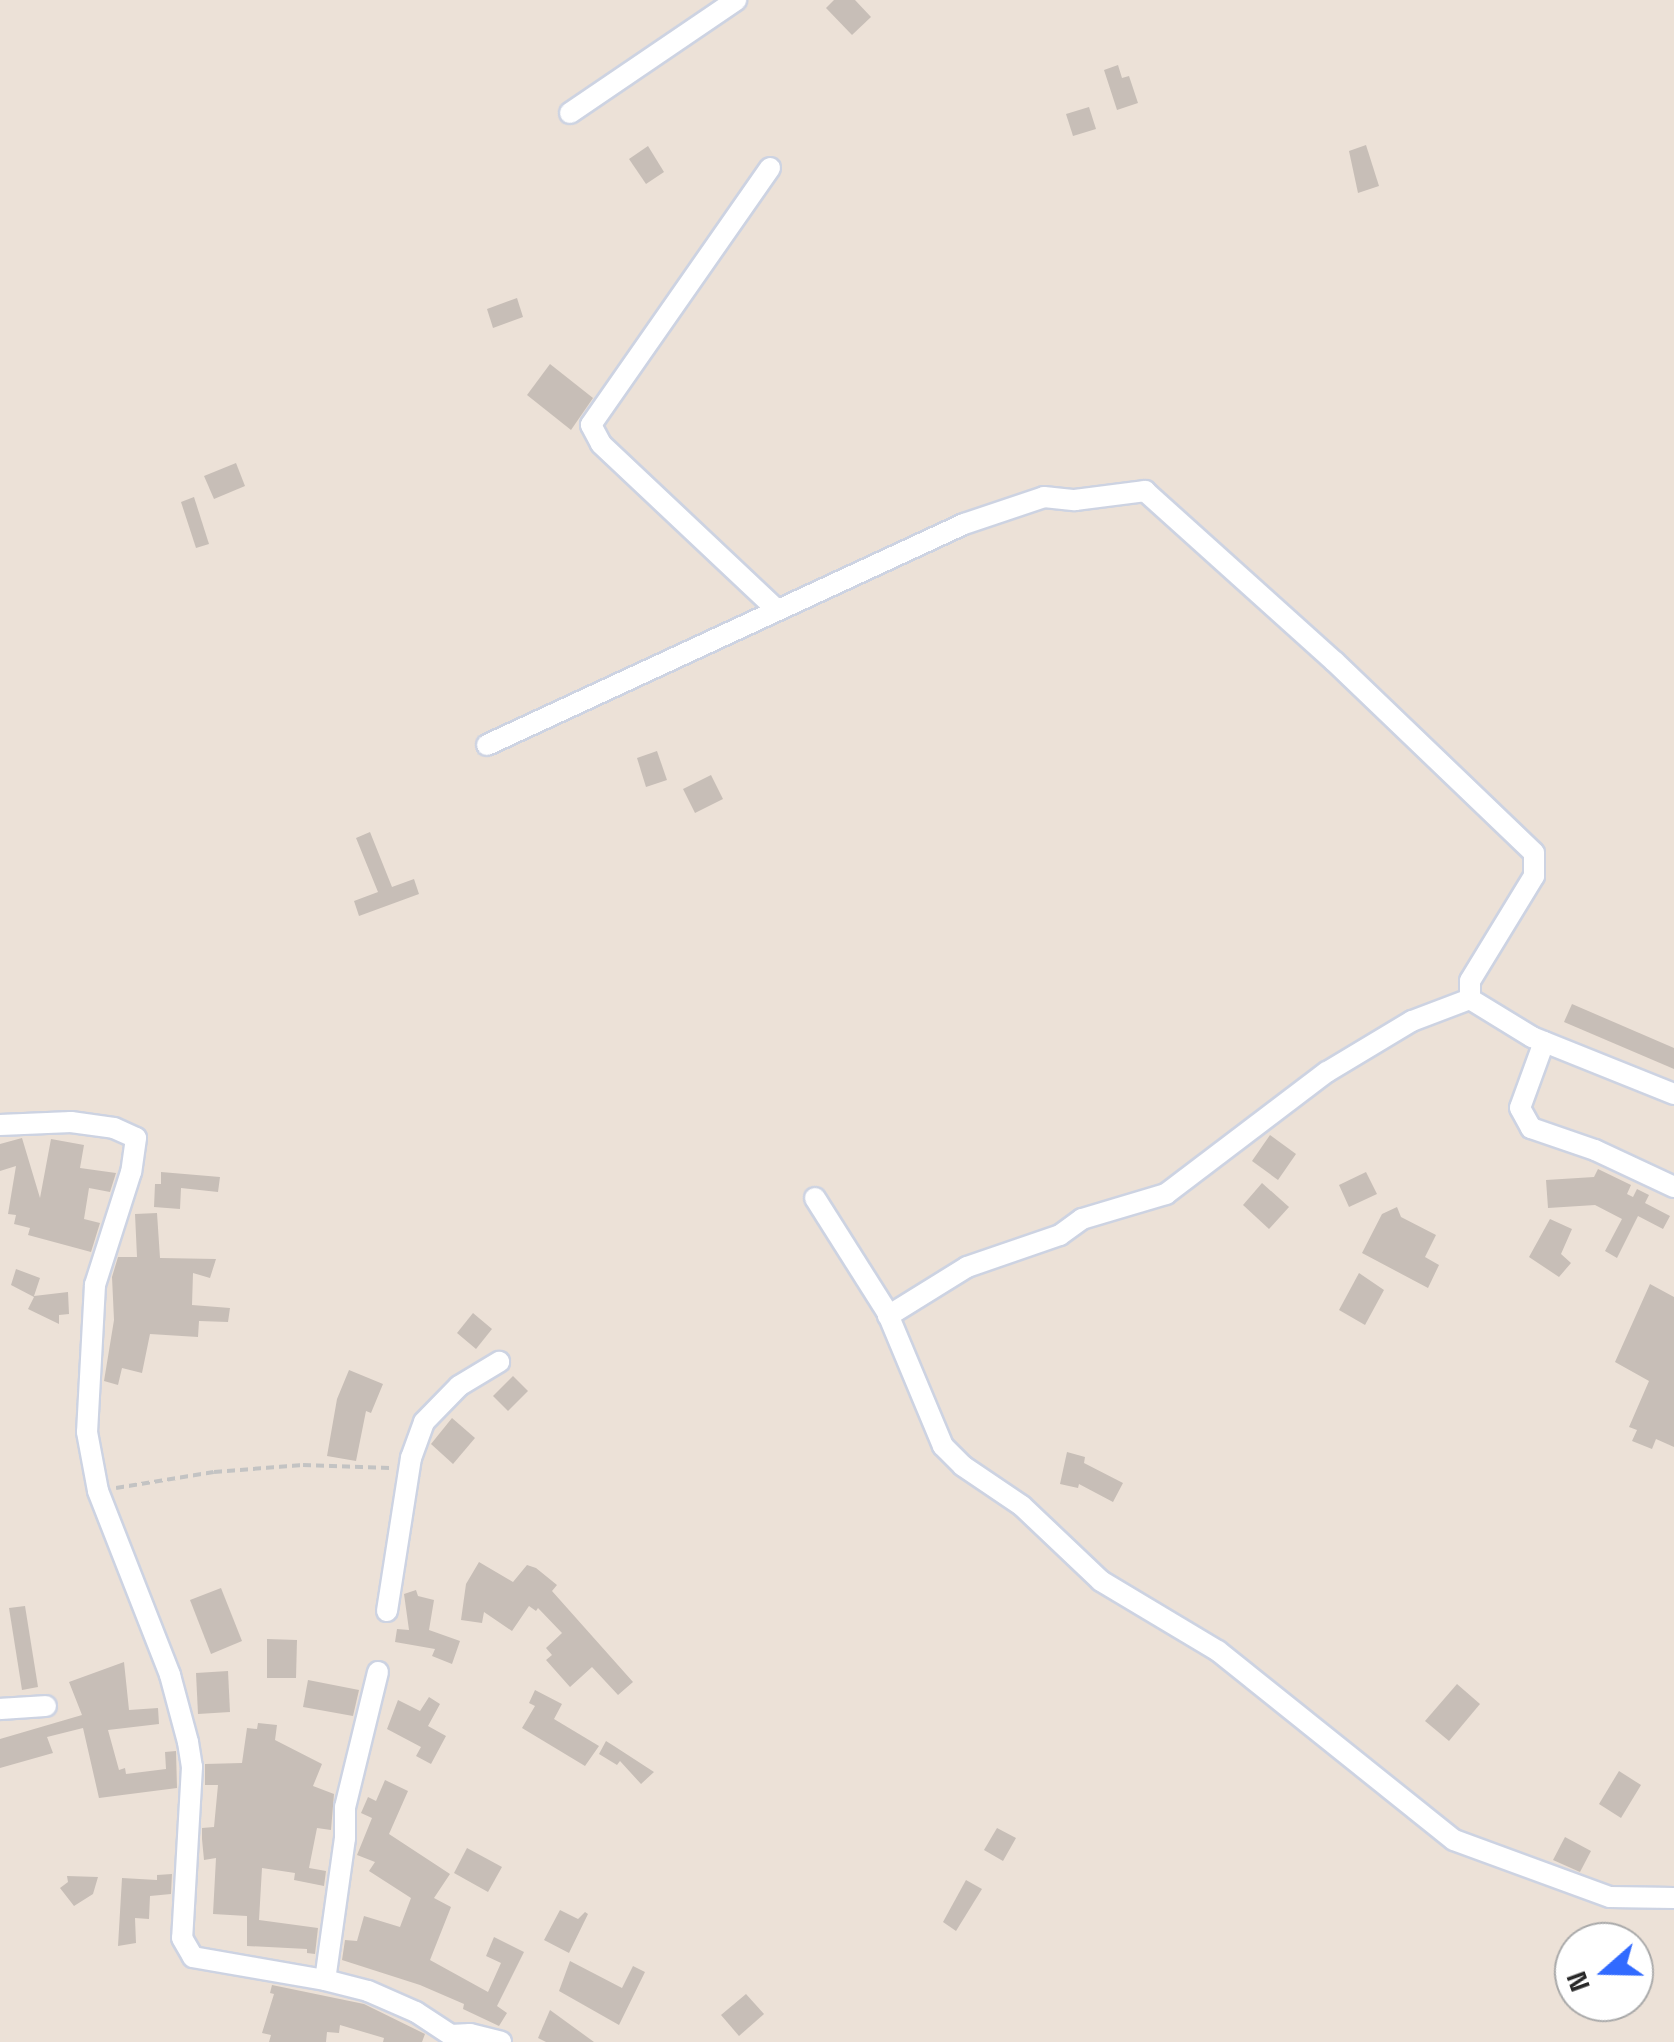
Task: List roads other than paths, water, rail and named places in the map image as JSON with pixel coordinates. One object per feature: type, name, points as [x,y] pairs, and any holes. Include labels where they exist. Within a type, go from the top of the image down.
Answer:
[{"type":"street","points":[[570,113],[736,0]]},
{"type":"street","points":[[770,168],[591,425],[601,444],[776,609]]},
{"type":"street","points":[[487,745],[964,524],[1044,498],[1074,500],[1145,490],[1334,661],[1534,853],[1534,876],[1470,981],[1470,999]]},
{"type":"street","points":[[1470,999],[1544,1042],[1674,1094]]},
{"type":"street","points":[[888,1316],[967,1267],[1060,1236],[1082,1219],[1166,1194],[1327,1072],[1412,1021],[1470,999]]},
{"type":"street","points":[[1544,1042],[1520,1108],[1530,1128],[1595,1150],[1674,1187]]},
{"type":"street","points":[[0,1125],[71,1122],[114,1128],[136,1138],[132,1172],[95,1285],[87,1432],[98,1491],[170,1675],[188,1742],[192,1767],[184,1948],[193,1957],[368,1991],[416,2012],[451,2038],[470,2034],[500,2042]]},
{"type":"street","points":[[814,1198],[888,1316],[943,1446],[963,1466],[1022,1506],[1100,1580],[1218,1651],[1454,1840],[1610,1897],[1674,1898]]},
{"type":"street","points":[[388,1611],[410,1469],[424,1422],[458,1386],[500,1362]]},
{"type":"street","points":[[325,1980],[346,1838],[346,1806],[378,1672]]},
{"type":"street","points":[[0,1709],[46,1706]]}]
